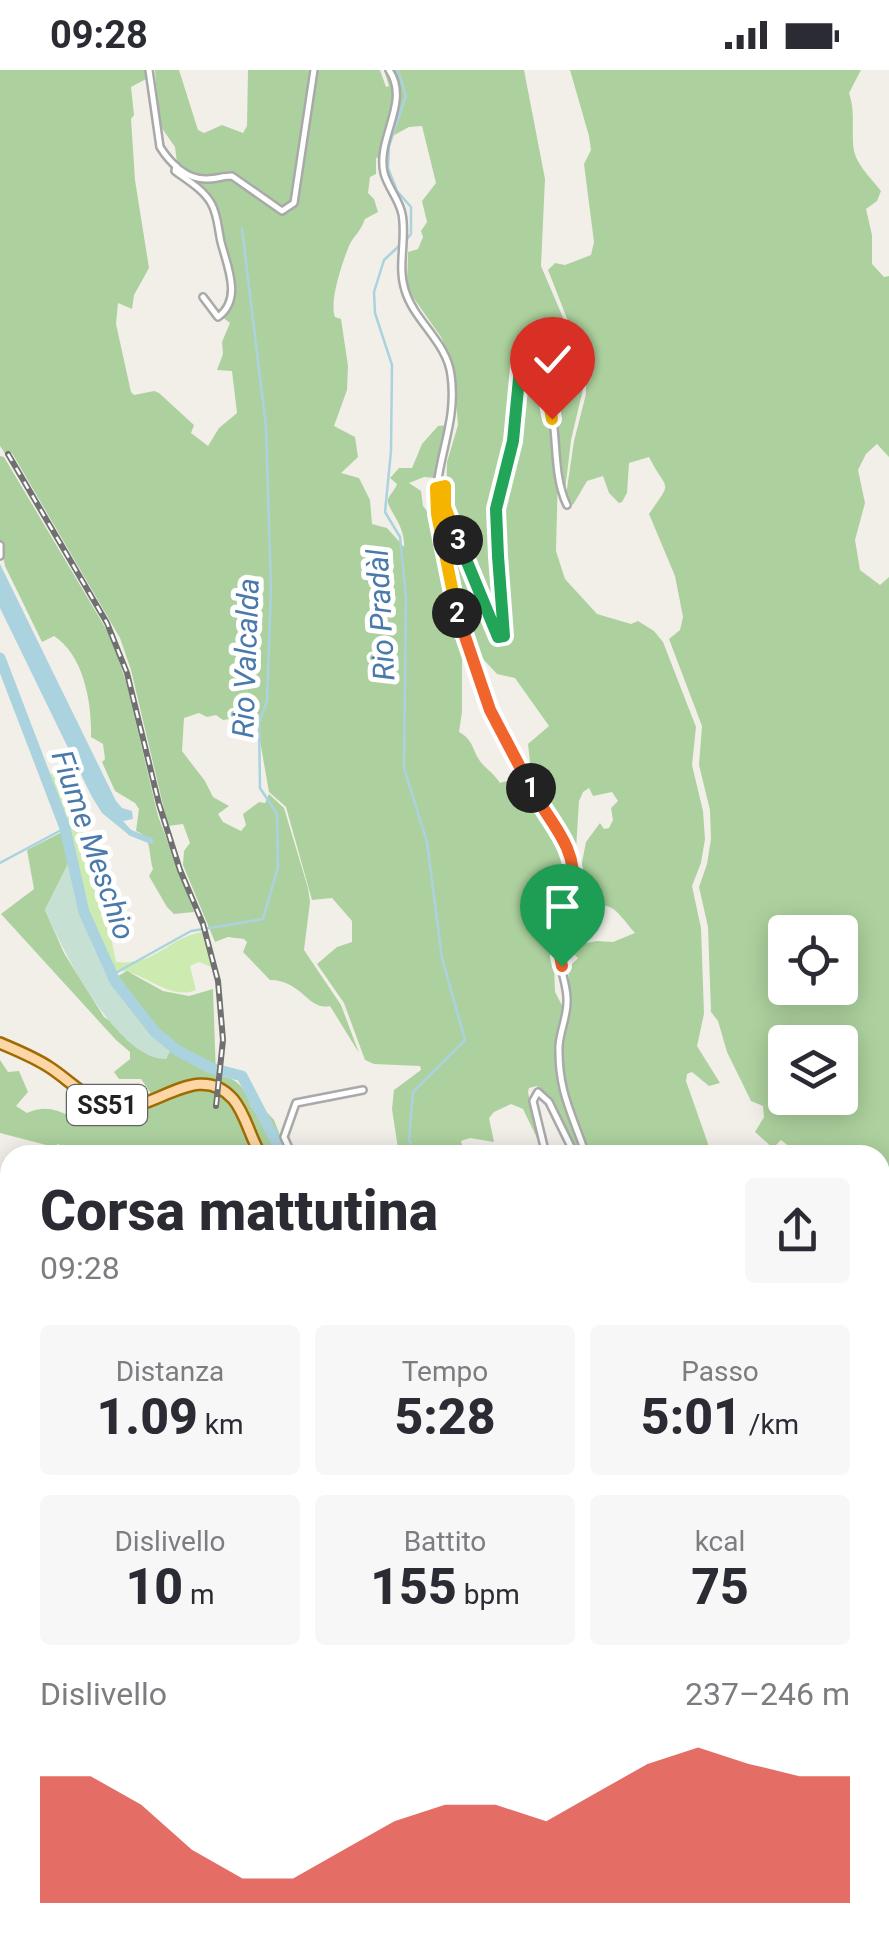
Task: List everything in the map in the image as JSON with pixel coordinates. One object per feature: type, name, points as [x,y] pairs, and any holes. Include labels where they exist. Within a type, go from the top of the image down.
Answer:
[{"type":"main road","name":"SS51","points":[[0,1043],[48,1066],[98,1102],[113,1106],[134,1106],[192,1085],[210,1086],[226,1093],[238,1108],[256,1145]]},
{"type":"street","points":[[149,70],[160,148],[176,166],[199,178],[232,176],[272,206],[287,210],[295,198],[314,70]]},
{"type":"street","points":[[389,70],[396,81],[397,95],[385,146],[384,174],[400,208],[405,291],[446,354],[451,372],[450,436],[436,488],[437,514],[464,641],[490,710],[534,794],[563,839],[574,872],[575,886],[560,956],[568,1003],[559,1042],[560,1084],[582,1145]]},
{"type":"street","points":[[176,166],[174,171],[204,194],[214,208],[230,272],[231,298],[227,310],[218,316],[203,297]]},
{"type":"street","points":[[436,488],[445,486],[449,523],[477,580],[498,637],[504,636],[498,595],[496,509],[513,441],[523,357],[544,378],[560,489],[567,504]]},
{"type":"street","points":[[0,545],[0,556]]},
{"type":"street","points":[[287,1145],[284,1132],[296,1103],[363,1090]]},
{"type":"street","points":[[544,1145],[533,1100],[538,1092],[549,1102],[570,1145]]},
{"type":"street","points":[[0,1884],[0,1917]]},
{"type":"green space","points":[[0,70],[148,70],[148,78],[131,87],[131,119],[135,180],[149,268],[134,295],[132,309],[118,303],[116,324],[131,392],[159,393],[194,425],[191,433],[208,446],[219,428],[237,413],[232,371],[217,370],[230,323],[221,316],[228,301],[229,281],[213,206],[190,179],[231,179],[271,209],[288,213],[298,199],[318,70],[380,70],[386,87],[389,86],[384,70],[391,76],[393,103],[368,193],[378,212],[365,219],[349,246],[334,302],[335,317],[341,319],[348,366],[347,390],[334,426],[355,437],[358,457],[341,473],[359,478],[370,500],[372,524],[387,528],[404,547],[402,531],[388,502],[397,484],[390,478],[399,468],[412,468],[422,444],[438,426],[448,425],[436,478],[424,477],[409,483],[421,491],[423,506],[438,525],[462,642],[459,732],[500,783],[516,778],[545,816],[569,860],[566,872],[571,886],[554,966],[555,992],[564,1009],[557,1042],[557,1080],[580,1145],[570,1145],[537,1086],[528,1092],[538,1140],[523,1109],[511,1104],[489,1118],[494,1142],[470,1138],[461,1141],[462,1145],[397,1145],[392,1109],[394,1090],[421,1070],[420,1066],[374,1064],[365,1060],[344,1003],[317,964],[337,947],[352,942],[352,921],[332,898],[312,900],[286,807],[269,792],[256,718],[253,710],[240,705],[237,711],[243,721],[199,713],[184,718],[182,751],[213,797],[229,806],[218,814],[223,822],[241,831],[246,825],[243,814],[259,802],[265,803],[269,794],[284,808],[310,902],[304,950],[341,1005],[359,1053],[330,1006],[316,1004],[290,985],[270,980],[243,952],[247,942],[244,939],[228,937],[215,942],[183,865],[184,851],[190,843],[183,824],[168,826],[120,638],[12,453],[6,455],[0,446]]},
{"type":"green space","points":[[155,70],[179,70],[198,130],[204,133],[222,125],[243,133],[247,126],[248,70],[309,70],[291,202],[283,208],[233,175],[199,175],[177,163],[175,147],[159,124]]},
{"type":"green space","points":[[393,70],[524,70],[545,179],[541,266],[582,362],[583,389],[565,491],[553,399],[547,381],[538,367],[524,356],[519,357],[514,426],[493,514],[501,634],[446,506],[447,462],[458,425],[455,387],[441,337],[407,285],[408,252],[418,249],[427,222],[422,201],[436,183],[422,126],[409,127],[389,138],[399,95]]},
{"type":"green space","points":[[570,70],[861,70],[849,93],[854,150],[881,191],[877,201],[866,209],[872,235],[872,264],[884,277],[889,276],[889,457],[877,444],[858,470],[865,503],[855,540],[860,570],[880,585],[889,577],[889,1145],[787,1145],[781,1140],[770,1145],[755,1132],[764,1117],[763,1106],[751,1101],[711,1012],[708,927],[699,887],[711,839],[710,810],[699,765],[702,726],[669,639],[680,630],[683,617],[675,576],[649,514],[665,486],[649,457],[629,463],[627,493],[622,502],[609,493],[603,476],[587,481],[573,505],[566,495],[586,394],[586,367],[548,270],[555,263],[565,265],[591,255],[594,242],[584,164],[591,150],[589,136]]},
{"type":"green space","points":[[523,360],[542,379],[548,401],[558,471],[556,551],[565,579],[597,614],[631,624],[638,621],[654,631],[663,642],[696,727],[692,765],[705,839],[692,886],[701,928],[704,1014],[697,1046],[720,1083],[709,1086],[692,1072],[687,1074],[686,1081],[708,1145],[585,1145],[562,1080],[562,1042],[571,1010],[568,968],[578,958],[567,947],[613,942],[635,933],[608,906],[581,906],[571,918],[586,842],[600,823],[604,829],[609,828],[613,820],[611,808],[618,801],[612,792],[593,796],[589,788],[583,792],[579,801],[575,866],[570,849],[526,772],[530,762],[528,744],[549,726],[515,678],[497,674],[483,659],[476,670],[451,581],[441,511],[441,490],[449,529],[469,567],[494,633],[502,640],[506,634],[498,509],[519,427]]},
{"type":"green space","points":[[0,456],[112,639],[158,816],[194,912],[174,914],[149,876],[153,869],[149,847],[136,831],[139,809],[115,791],[102,762],[103,744],[91,737],[88,696],[73,655],[54,636],[42,642],[5,566],[0,540]]},
{"type":"green space","points":[[55,772],[87,820],[83,833],[98,859],[97,894],[119,924],[112,942],[116,962],[142,960],[202,932],[213,968],[199,962],[190,966],[196,990],[175,992],[135,974],[114,971],[87,911],[68,829],[49,774]]},
{"type":"green space","points":[[62,832],[68,864],[45,910],[64,953],[104,1017],[166,1059],[174,1041],[156,1028],[118,976],[127,971],[163,991],[189,996],[213,989],[216,1076],[240,1085],[252,1108],[260,1105],[274,1120],[281,1138],[288,1137],[292,1145],[46,1145],[0,1133],[0,1060],[8,1072],[19,1071],[28,1092],[16,1106],[27,1113],[48,1109],[89,1122],[110,1121],[140,1110],[154,1098],[141,1079],[119,1079],[114,1072],[130,1059],[130,1052],[1,914],[34,889],[27,850]]},
{"type":"green space","points":[[68,864],[83,916],[104,966],[133,1011],[171,1050],[166,1059],[147,1054],[111,1023],[64,950],[45,910]]},
{"type":"water","points":[[0,564],[116,801],[132,811],[133,819],[123,821],[132,831],[129,835],[102,813],[92,797],[0,608]]},
{"type":"waterway","name":"Rio Pradàl","points":[[398,70],[406,96],[389,146],[388,168],[397,191],[411,207],[411,234],[405,241]]},
{"type":"waterway","name":"Rio Valcalda","points":[[112,975],[191,931],[263,919],[278,867],[277,814],[260,788],[259,723],[267,701],[271,588],[266,427],[242,229]]},
{"type":"waterway","name":"Rio Pradàl","points":[[399,246],[384,260],[374,292],[375,313],[392,365],[391,451],[385,512],[400,537],[406,598],[404,768],[427,842],[442,958],[465,1040],[413,1092],[411,1145]]},
{"type":"waterway","name":"Fiume Meschio","points":[[0,658],[65,828],[84,912],[115,981],[155,1032],[178,1051],[211,1068],[242,1076],[278,1145]]},
{"type":"waterway","points":[[0,863],[65,828]]},
{"type":"waterway","points":[[131,833],[151,841]]},
{"type":"railway","points":[[8,454],[107,623],[127,673],[159,804],[180,870],[203,924],[218,981],[223,1040],[216,1106]]},
{"type":"route","points":[[552,419],[544,378],[523,357],[513,441],[496,509],[498,595],[504,636],[498,637],[477,580],[449,523],[445,486],[436,488],[437,514],[464,641],[490,710],[569,852],[575,886],[560,956],[562,966]]}]
